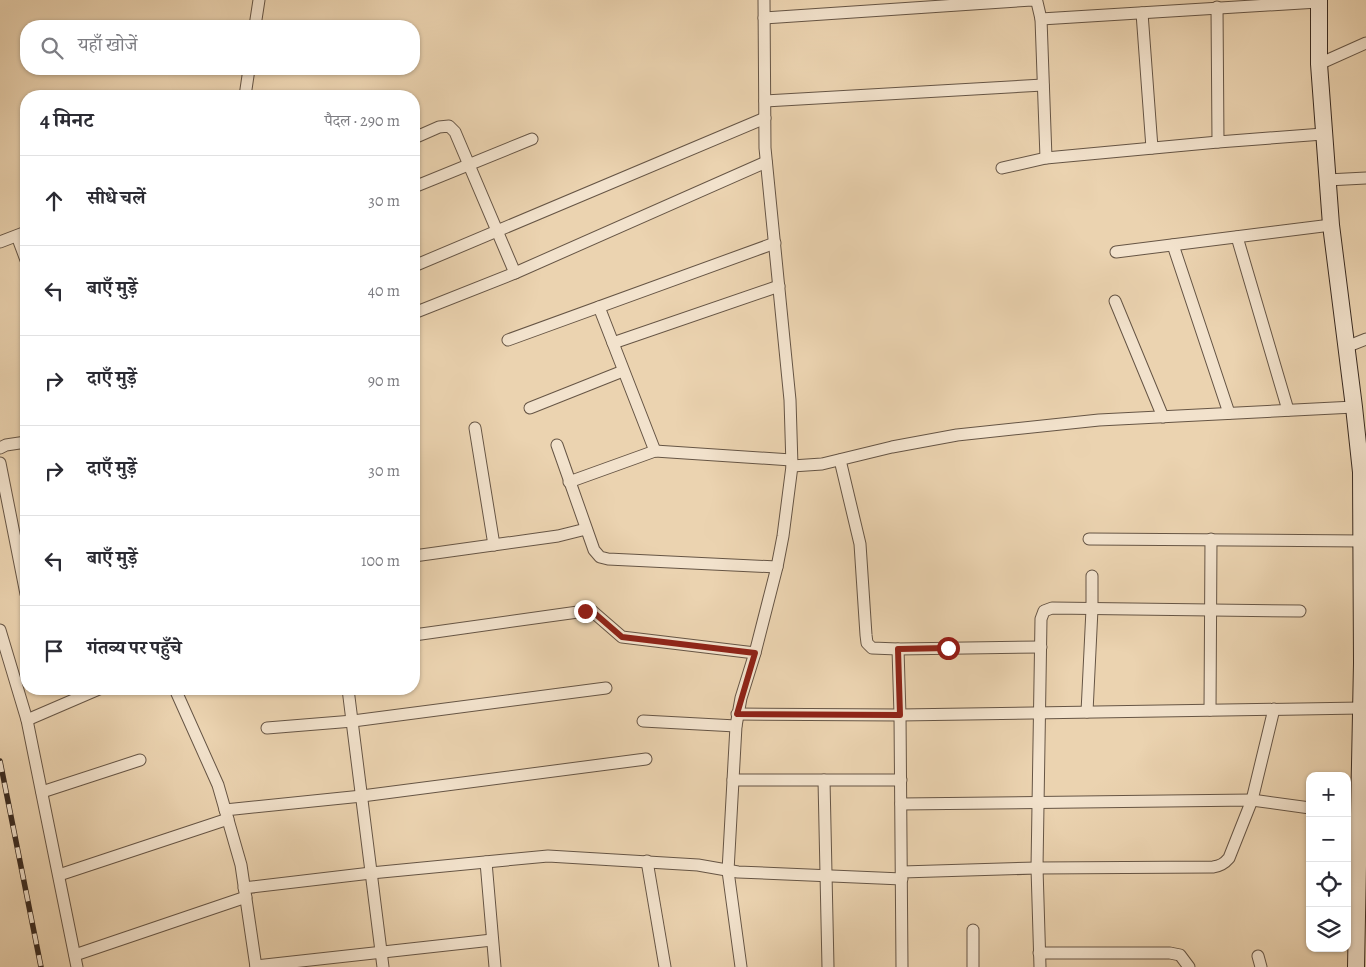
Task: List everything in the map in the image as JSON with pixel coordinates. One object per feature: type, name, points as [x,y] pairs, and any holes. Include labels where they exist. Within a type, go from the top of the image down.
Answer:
[{"type":"street","points":[[256,20],[259,0]]},
{"type":"street","points":[[740,967],[728,870],[736,720],[777,567],[783,536],[791,463],[790,400],[766,162],[764,0]]},
{"type":"street","points":[[764,18],[1032,0],[1037,2],[1041,19],[1046,158]]},
{"type":"street","points":[[1041,19],[1142,13],[1248,3],[1318,1],[1323,134],[1331,225],[1346,347],[1358,402],[1364,502],[1362,541],[1364,662],[1361,708],[1363,738],[1358,813],[1362,873],[1356,967]]},
{"type":"street","points":[[1217,7],[1218,142]]},
{"type":"street","points":[[1142,13],[1152,148]]},
{"type":"street","points":[[1319,64],[1366,43]]},
{"type":"street","points":[[246,90],[248,75]]},
{"type":"street","points":[[764,101],[1043,85]]},
{"type":"street","points":[[420,263],[765,118]]},
{"type":"street","points":[[420,135],[438,127],[449,126],[455,132],[498,229],[515,273]]},
{"type":"street","points":[[1002,168],[1046,158],[1323,134]]},
{"type":"street","points":[[420,185],[532,140]]},
{"type":"street","points":[[420,312],[515,273],[766,162]]},
{"type":"street","points":[[1327,180],[1366,178]]},
{"type":"street","points":[[1116,252],[1331,225]]},
{"type":"street","points":[[0,242],[20,235]]},
{"type":"street","points":[[1237,237],[1288,410]]},
{"type":"street","points":[[508,340],[775,243]]},
{"type":"street","points":[[1173,245],[1229,413]]},
{"type":"street","points":[[612,343],[779,286]]},
{"type":"street","points":[[1115,300],[1163,417]]},
{"type":"street","points":[[599,307],[655,451]]},
{"type":"street","points":[[1346,347],[1366,338]]},
{"type":"street","points":[[530,408],[623,371]]},
{"type":"street","points":[[569,482],[655,451],[822,464],[892,447],[957,436],[1099,420],[1288,410],[1358,402]]},
{"type":"street","points":[[475,428],[494,545]]},
{"type":"street","points":[[0,448],[20,443]]},
{"type":"street","points":[[557,445],[594,550],[600,557],[608,560],[777,567]]},
{"type":"street","points":[[840,460],[860,544],[867,643],[872,648],[1041,647]]},
{"type":"street","points":[[0,463],[20,564]]},
{"type":"street","points":[[420,555],[558,536],[586,529]]},
{"type":"street","points":[[1089,539],[1362,541]]},
{"type":"street","points":[[1210,710],[1211,539]]},
{"type":"street","points":[[1087,712],[1092,576]]},
{"type":"street","points":[[1040,967],[1037,868],[1041,619],[1044,611],[1052,608],[1300,611]]},
{"type":"street","points":[[420,634],[592,611],[622,637],[755,653]]},
{"type":"street","points":[[0,630],[20,680]]},
{"type":"street","points":[[898,649],[902,967]]},
{"type":"street","points":[[267,728],[352,721],[606,688]]},
{"type":"street","points":[[23,695],[78,967]]},
{"type":"street","points":[[27,720],[85,695]]},
{"type":"street","points":[[177,695],[218,785],[241,865],[256,967],[492,940]]},
{"type":"street","points":[[349,695],[383,967]]},
{"type":"street","points":[[643,721],[1040,712],[1361,708]]},
{"type":"street","points":[[75,954],[245,892],[371,872],[548,856],[647,861],[698,865],[728,870],[826,876],[902,876],[1037,868],[1220,866],[1229,858],[1252,800],[1274,709]]},
{"type":"street","points":[[59,875],[226,815],[646,759]]},
{"type":"street","points":[[42,792],[140,760]]},
{"type":"street","points":[[733,780],[901,780]]},
{"type":"street","points":[[824,780],[828,967]]},
{"type":"street","points":[[901,804],[1252,800],[1306,807]]},
{"type":"street","points":[[647,861],[665,967]]},
{"type":"street","points":[[486,862],[495,967]]},
{"type":"street","points":[[973,930],[973,967]]},
{"type":"street","points":[[1039,953],[1170,953],[1180,955],[1189,967]]},
{"type":"railway","points":[[0,761],[41,967]]},
{"type":"route","points":[[585,611],[592,611],[598,615],[622,637],[755,653],[737,714],[900,715],[898,649],[948,648]]}]
